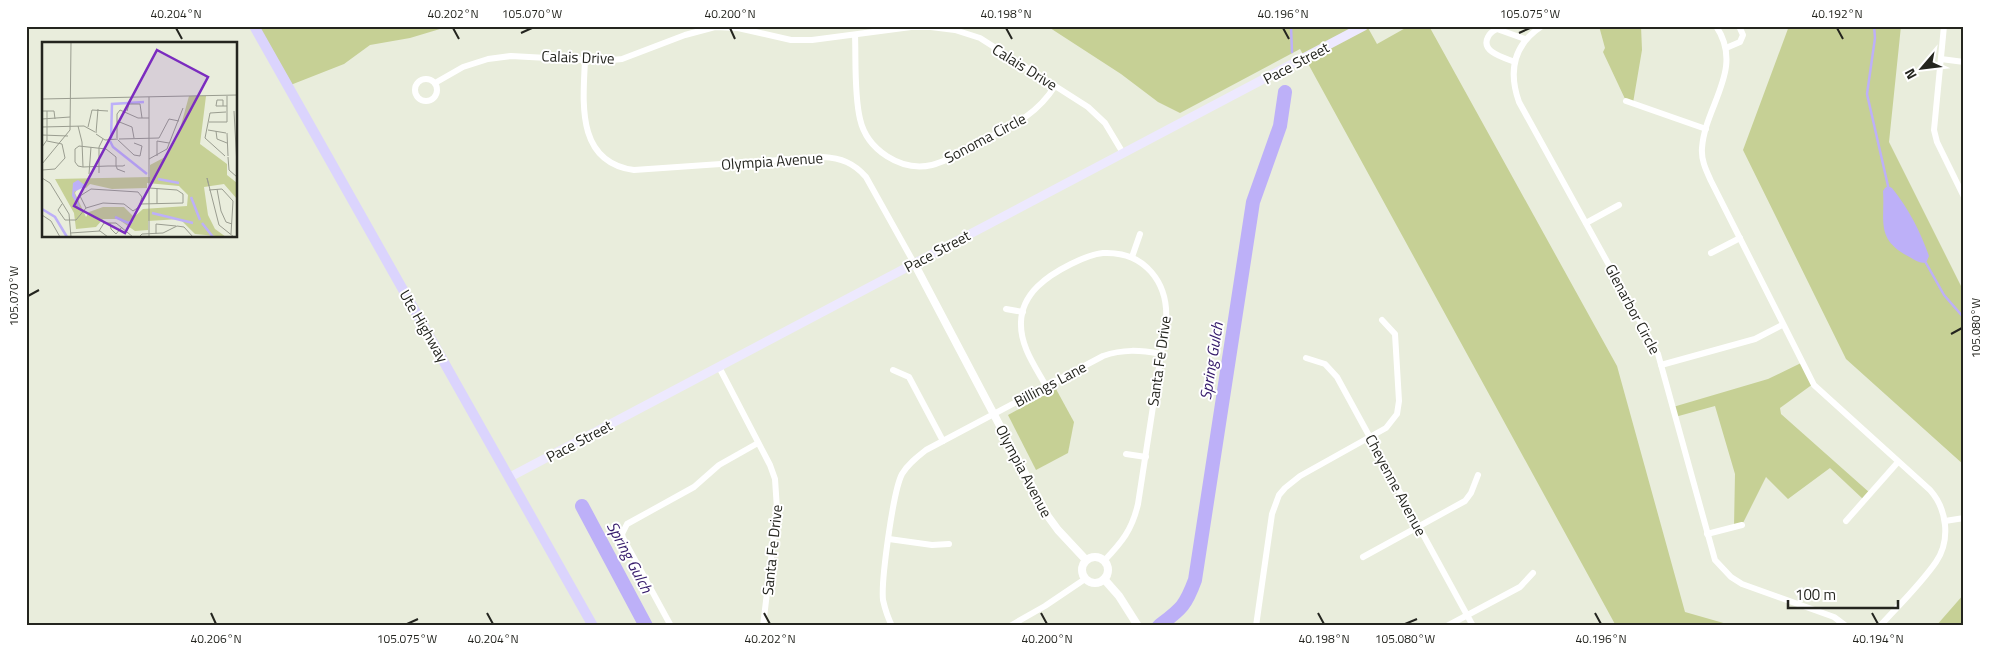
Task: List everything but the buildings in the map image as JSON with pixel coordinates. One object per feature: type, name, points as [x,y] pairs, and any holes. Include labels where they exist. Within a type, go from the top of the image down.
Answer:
[{"type":"main road","name":"Ute Highway","points":[[254,26],[593,626]]},
{"type":"main road","name":"Pace Street","points":[[510,477],[1364,26]]},
{"type":"street","name":"Calais Drive","points":[[435,83],[463,67],[508,56],[544,56],[602,61],[622,59],[685,35],[714,27],[727,26],[746,29],[791,40],[812,40],[912,27],[955,30],[980,38],[1088,106],[1105,123],[1123,153]]},
{"type":"street","name":"Glenarbor Circle","points":[[1542,26],[1525,39],[1515,62],[1513,80],[1518,102],[1653,344],[1661,365],[1715,560],[1731,577],[1752,588],[1834,617],[1846,626]]},
{"type":"street","points":[[1726,48],[1740,42],[1743,35],[1739,26]]},
{"type":"street","points":[[1944,26],[1934,133],[1964,197]]},
{"type":"street","points":[[1719,27],[1726,48],[1727,62],[1724,80],[1706,129],[1702,148],[1704,165],[1782,325],[1814,385],[1934,495],[1943,512],[1945,521],[1944,543],[1936,561],[1880,626]]},
{"type":"street","points":[[1515,62],[1491,52],[1486,44],[1487,38],[1497,29],[1525,39]]},
{"type":"street","name":"Sonoma Circle","points":[[855,35],[858,110],[864,130],[870,142],[883,154],[895,161],[912,166],[935,164],[950,158],[1025,119],[1043,104],[1055,86]]},
{"type":"street","points":[[1941,59],[1964,62]]},
{"type":"street","name":"Olympia Avenue","points":[[585,60],[584,119],[586,130],[595,147],[612,162],[634,170],[823,157],[844,160],[856,166],[866,177],[914,263],[1052,522],[1086,560]]},
{"type":"street","points":[[1626,101],[1706,129]]},
{"type":"street","points":[[1586,223],[1620,205]]},
{"type":"street","points":[[1132,257],[1140,234]]},
{"type":"street","points":[[1711,253],[1740,238]]},
{"type":"street","name":"Santa Fe Drive","points":[[1046,386],[1023,341],[1021,322],[1023,312],[1034,290],[1045,279],[1070,265],[1093,255],[1103,253],[1132,257],[1150,270],[1164,292],[1167,312],[1146,457],[1134,521],[1126,537],[1104,561]]},
{"type":"street","points":[[1006,309],[1023,312]]},
{"type":"street","points":[[1256,626],[1272,514],[1279,496],[1285,488],[1300,476],[1371,438],[1392,422],[1397,414],[1399,401],[1395,334],[1382,320]]},
{"type":"street","points":[[1661,365],[1755,339],[1782,325]]},
{"type":"street","name":"Billings Lane","points":[[892,626],[886,610],[883,589],[894,496],[901,475],[915,458],[943,441],[1102,356],[1131,350],[1161,354]]},
{"type":"street","name":"Cheyenne Avenue","points":[[1306,358],[1324,364],[1333,371],[1473,626]]},
{"type":"street","name":"Santa Fe Drive","points":[[719,367],[770,465],[775,479],[777,509],[764,626]]},
{"type":"street","points":[[893,370],[909,377],[943,441]]},
{"type":"street","points":[[671,626],[623,538],[624,528],[627,524],[694,487],[719,465],[758,443]]},
{"type":"street","points":[[1126,454],[1146,457]]},
{"type":"street","points":[[1846,521],[1898,462]]},
{"type":"street","points":[[1363,556],[1465,501],[1471,493],[1478,475]]},
{"type":"street","points":[[1945,521],[1964,518]]},
{"type":"street","points":[[1707,534],[1742,525]]},
{"type":"street","points":[[889,539],[932,545],[949,544]]},
{"type":"street","points":[[1097,557],[1104,561],[1108,572],[1104,579],[1094,583],[1085,579],[1082,568],[1086,560],[1097,557]]},
{"type":"street","points":[[1448,626],[1520,587],[1533,573]]},
{"type":"street","points":[[1010,626],[1045,606],[1085,579]]},
{"type":"street","points":[[1104,579],[1119,596],[1138,626]]},
{"type":"green space","points":[[254,26],[450,26],[410,38],[370,45],[344,64],[288,86]]},
{"type":"green space","points":[[1047,26],[1367,26],[1377,44],[1409,26],[1429,26],[1617,366],[1685,612],[1734,626],[1616,626],[1300,49],[1180,113],[1158,102],[1121,74]]},
{"type":"green space","points":[[1599,26],[1641,26],[1642,50],[1633,103],[1626,101],[1603,52],[1605,48]]},
{"type":"green space","points":[[1789,26],[1901,26],[1889,142],[1964,292],[1964,465],[1846,359],[1743,150]]},
{"type":"green space","points":[[1801,363],[1813,384],[1780,408],[1781,414],[1870,493],[1864,500],[1830,468],[1788,499],[1766,477],[1742,525],[1734,527],[1735,474],[1715,406],[1675,417],[1673,407],[1768,379]]},
{"type":"green space","points":[[1056,389],[1074,422],[1068,453],[1036,470],[1008,415]]},
{"type":"green space","points":[[1964,594],[1964,626],[1936,626]]},
{"type":"shaded area","points":[[1888,186],[1892,188],[1904,204],[1918,229],[1929,256],[1926,263],[1917,261],[1904,254],[1889,241],[1883,219],[1883,191]]},
{"type":"waterway","points":[[1291,26],[1292,52]]},
{"type":"waterway","points":[[1874,26],[1875,38],[1867,94],[1888,186]]},
{"type":"waterway","name":"Spring Gulch","points":[[1159,626],[1182,607],[1195,580],[1253,202],[1280,126],[1285,92]]},
{"type":"waterway","points":[[1926,263],[1944,295],[1964,318]]},
{"type":"waterway","name":"Spring Gulch","points":[[582,506],[646,626]]}]
